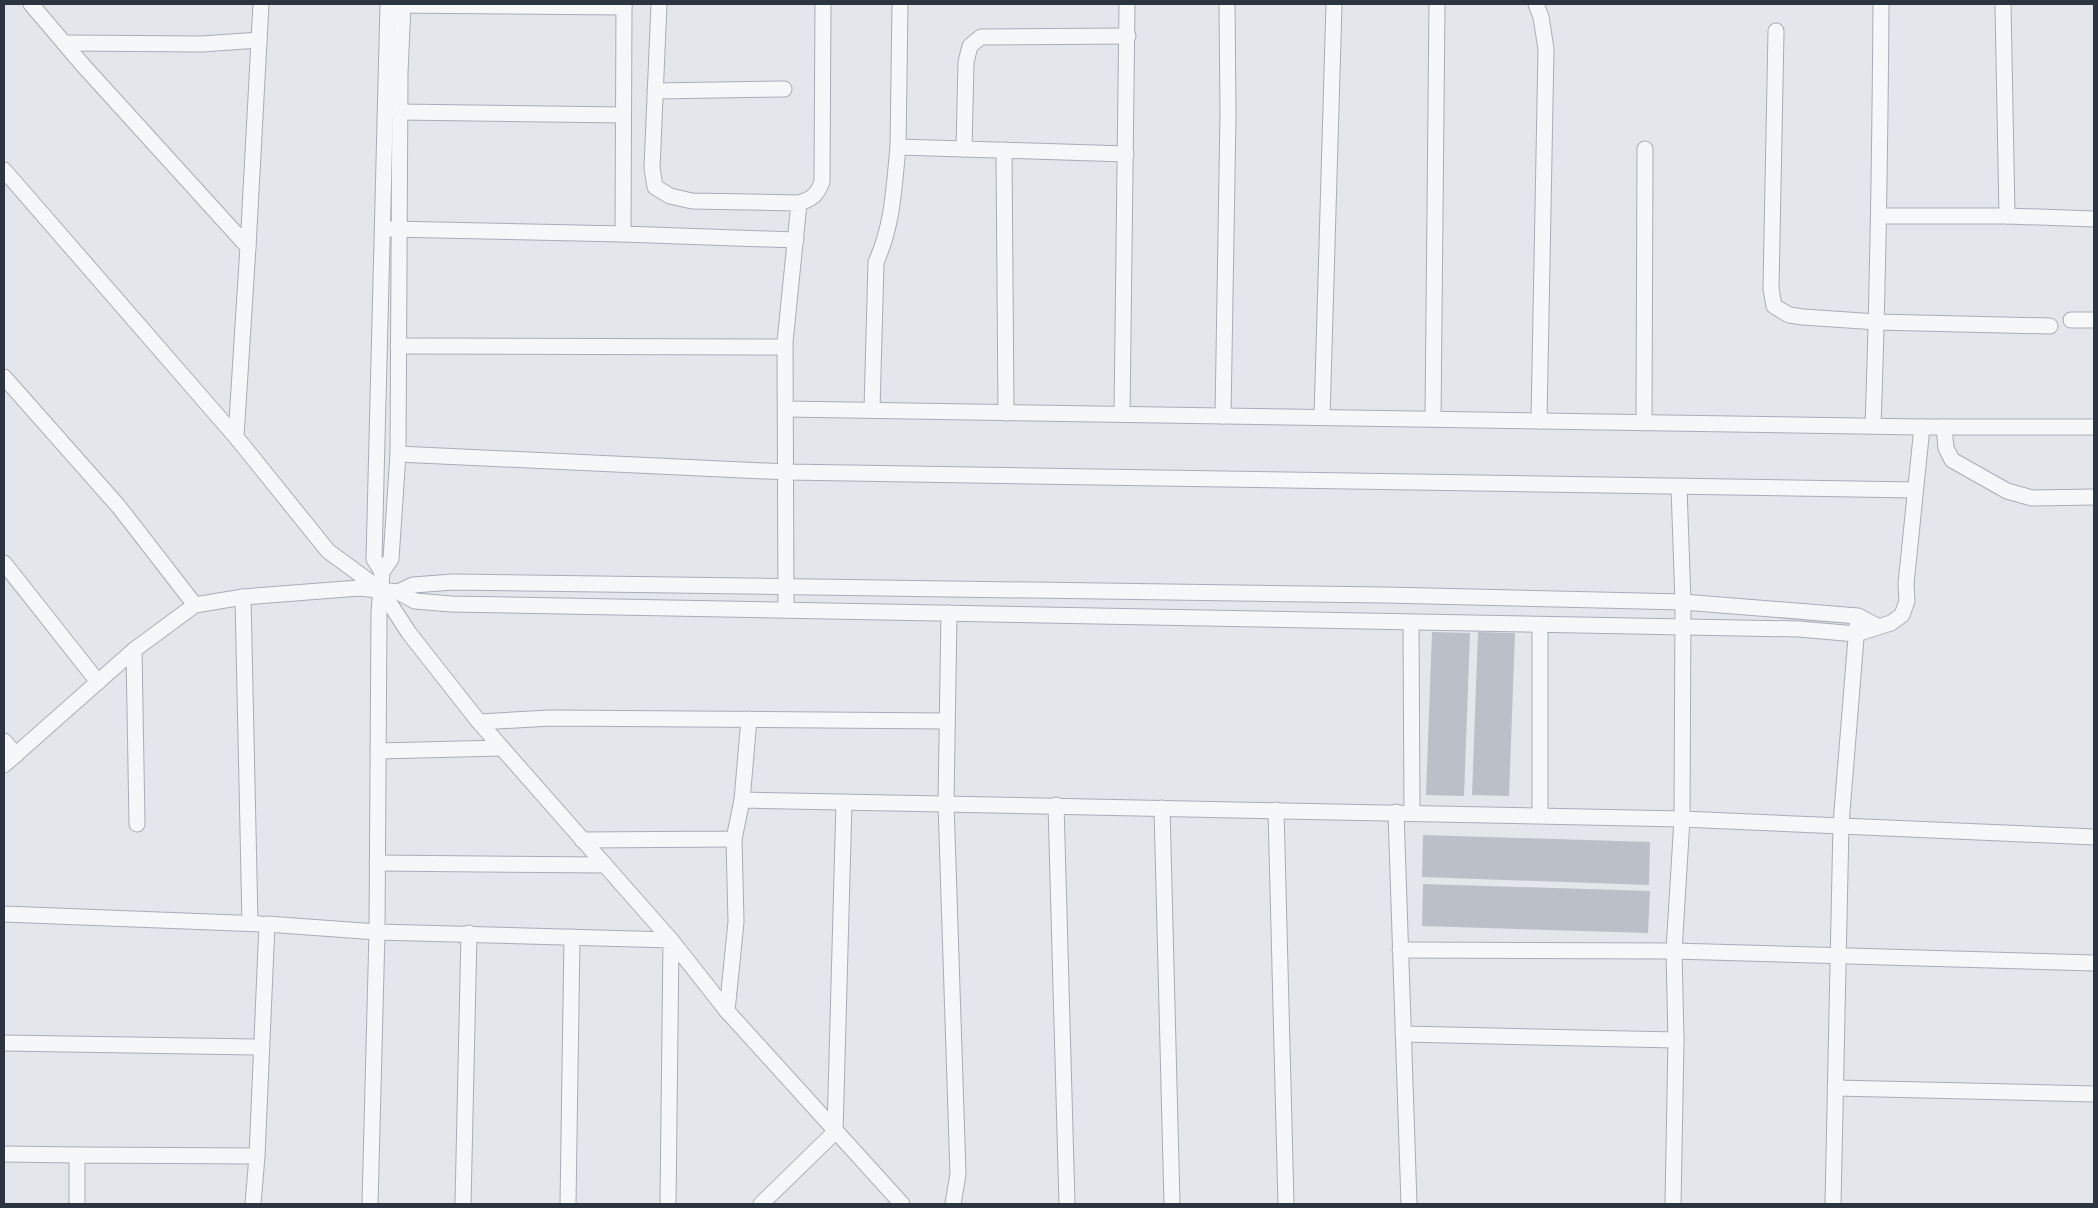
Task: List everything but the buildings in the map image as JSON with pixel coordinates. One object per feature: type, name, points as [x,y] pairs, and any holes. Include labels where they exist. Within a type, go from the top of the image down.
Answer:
[{"type":"street","points":[[31,4],[248,247]]},
{"type":"street","points":[[236,437],[261,4]]},
{"type":"street","points":[[382,572],[374,559],[388,4],[624,5],[623,234]]},
{"type":"street","points":[[659,4],[652,168],[655,187],[670,196],[692,201],[799,203],[811,199],[817,193],[822,182],[823,4]]},
{"type":"street","points":[[872,410],[876,262],[886,240],[890,225],[898,146],[900,4]]},
{"type":"street","points":[[1122,414],[1127,4]]},
{"type":"street","points":[[1223,416],[1228,114],[1227,4]]},
{"type":"street","points":[[1322,417],[1334,4]]},
{"type":"street","points":[[1433,419],[1437,4]]},
{"type":"street","points":[[1536,4],[1541,18],[1546,49],[1539,421]]},
{"type":"street","points":[[1873,426],[1877,322],[1876,267],[1880,216],[1882,4]]},
{"type":"street","points":[[2003,4],[2007,216]]},
{"type":"street","points":[[370,1204],[377,932],[378,649],[382,572],[391,559],[398,454],[398,229],[403,5]]},
{"type":"street","points":[[1776,31],[1771,289],[1774,306],[1788,315],[1877,322],[2050,326]]},
{"type":"street","points":[[964,149],[966,62],[970,46],[981,38],[1128,36]]},
{"type":"street","points":[[64,43],[202,44],[259,40]]},
{"type":"street","points":[[655,91],[784,89]]},
{"type":"street","points":[[400,112],[623,114]]},
{"type":"street","points":[[898,146],[1126,154]]},
{"type":"street","points":[[1644,422],[1645,149]]},
{"type":"street","points":[[1004,150],[1006,413]]},
{"type":"street","points":[[4,170],[236,437],[328,551],[381,590],[409,633],[479,722],[671,940],[727,1011],[902,1204]]},
{"type":"street","points":[[786,610],[787,472],[785,347],[799,203]]},
{"type":"street","points":[[1880,216],[2007,216],[2094,219]]},
{"type":"street","points":[[382,228],[796,240]]},
{"type":"street","points":[[2071,320],[2094,320]]},
{"type":"street","points":[[398,346],[785,347]]},
{"type":"street","points":[[7,387],[118,507],[195,604]]},
{"type":"street","points":[[786,409],[1922,427],[2094,427]]},
{"type":"street","points":[[4,765],[134,650],[195,604],[243,596],[359,588],[398,592],[415,601],[451,604],[1799,630],[1856,634],[1891,623],[1902,615],[1907,601],[1906,584],[1914,490],[1922,427]]},
{"type":"street","points":[[1944,427],[1946,448],[1952,460],[2007,491],[2032,498],[2094,497]]},
{"type":"street","points":[[398,454],[787,472],[1914,490]]},
{"type":"street","points":[[1673,1204],[1676,1040],[1674,951],[1682,819],[1683,602],[1680,487]]},
{"type":"street","points":[[4,563],[98,682]]},
{"type":"street","points":[[398,592],[413,585],[454,582],[1385,595],[1683,602],[1858,616],[1877,626]]},
{"type":"street","points":[[243,596],[250,923]]},
{"type":"street","points":[[949,613],[946,803],[958,1174],[953,1204]]},
{"type":"street","points":[[1833,1204],[1842,824],[1858,616]]},
{"type":"street","points":[[1411,623],[1412,813]]},
{"type":"street","points":[[1540,625],[1540,815]]},
{"type":"street","points":[[134,650],[137,824]]},
{"type":"street","points":[[479,722],[550,718],[946,721]]},
{"type":"street","points":[[727,1011],[736,922],[734,839],[742,800],[749,719]]},
{"type":"street","points":[[4,741],[16,755]]},
{"type":"street","points":[[378,751],[502,748]]},
{"type":"street","points":[[742,800],[1540,815],[1842,824],[2094,837]]},
{"type":"street","points":[[761,1204],[835,1132],[844,802]]},
{"type":"street","points":[[1056,805],[1067,1204]]},
{"type":"street","points":[[1162,808],[1172,1204]]},
{"type":"street","points":[[1276,810],[1286,1204]]},
{"type":"street","points":[[1396,812],[1409,1204]]},
{"type":"street","points":[[582,840],[734,839]]},
{"type":"street","points":[[377,863],[605,865]]},
{"type":"street","points":[[4,914],[250,923],[377,932],[469,933],[671,940]]},
{"type":"street","points":[[253,1204],[257,1156],[267,924]]},
{"type":"street","points":[[463,1204],[469,933]]},
{"type":"street","points":[[568,1204],[572,937]]},
{"type":"street","points":[[668,1204],[671,940]]},
{"type":"street","points":[[1400,950],[1674,951],[2094,963]]},
{"type":"street","points":[[1403,1034],[1676,1040]]},
{"type":"street","points":[[4,1043],[261,1048]]},
{"type":"street","points":[[1835,1088],[2094,1094]]},
{"type":"street","points":[[4,1154],[257,1156]]},
{"type":"street","points":[[77,1155],[77,1204]]}]
